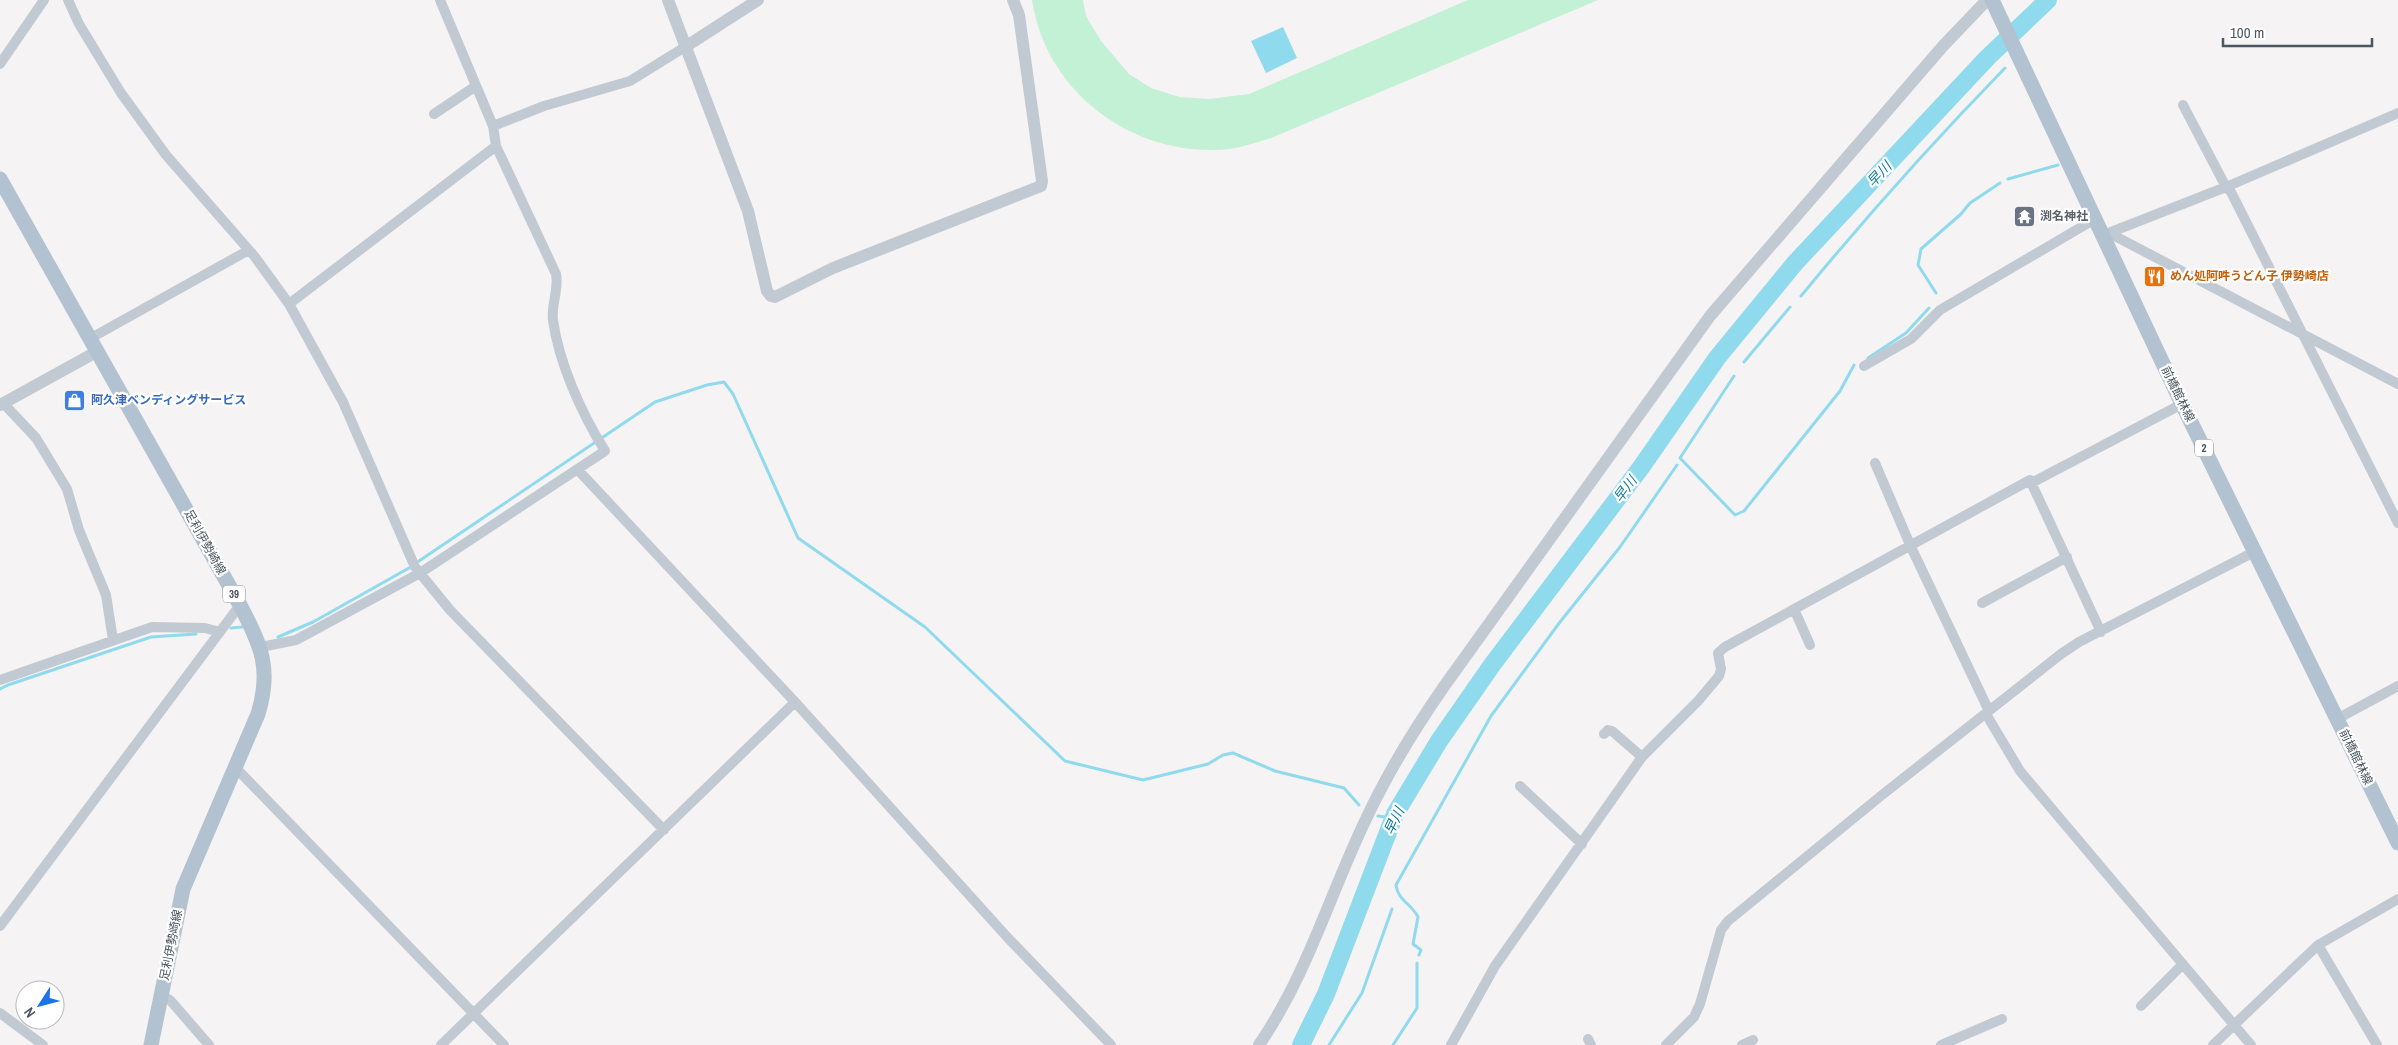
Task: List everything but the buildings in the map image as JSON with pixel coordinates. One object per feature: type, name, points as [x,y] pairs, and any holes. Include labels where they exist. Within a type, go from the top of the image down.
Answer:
[{"type":"main road","name":"前橋館林線","points":[[1992,3],[2095,219],[2106,234],[2182,404],[2398,843]]},
{"type":"main road","name":"足利伊勢崎線","points":[[0,179],[95,344],[240,605],[260,648],[265,667],[265,685],[258,714],[183,889],[151,1045]]},
{"type":"street","points":[[2,58],[44,0]]},
{"type":"street","points":[[68,0],[121,93],[166,155],[249,250],[289,304],[342,402],[414,566],[450,610],[664,830]]},
{"type":"street","points":[[260,648],[296,640],[420,573],[605,451],[593,433],[566,369],[552,318],[558,283],[556,274],[496,146],[493,126],[440,0]]},
{"type":"street","points":[[668,0],[748,210],[767,291],[771,296],[775,297],[833,268],[1041,186],[1042,181],[1019,15],[1013,0]]},
{"type":"street","points":[[493,126],[544,106],[630,81],[758,0]]},
{"type":"street","points":[[1258,1045],[1280,1013],[1297,982],[1365,820],[1378,794],[1411,736],[1445,685],[1710,316],[1943,46],[1992,3]]},
{"type":"street","points":[[434,114],[476,86]]},
{"type":"street","points":[[2183,105],[2231,192],[2398,523]]},
{"type":"street","points":[[2106,234],[2226,186],[2398,113]]},
{"type":"street","points":[[289,304],[496,146]]},
{"type":"street","points":[[1864,366],[1911,339],[1940,310],[2095,219]]},
{"type":"street","points":[[2106,234],[2398,384]]},
{"type":"street","points":[[113,640],[106,595],[79,530],[67,489],[36,438],[1,404],[249,250]]},
{"type":"street","points":[[1451,1045],[1495,966],[1642,757],[1698,701],[1719,676],[1722,669],[1718,653],[1794,609],[1911,547],[2030,480],[2033,482],[2182,404]]},
{"type":"street","points":[[1875,463],[1911,547],[1987,712],[2020,771],[2251,1045]]},
{"type":"street","points":[[578,470],[795,702],[1008,938],[1111,1045]]},
{"type":"street","points":[[2033,482],[2101,632]]},
{"type":"street","points":[[1666,1045],[1694,1017],[1722,930],[1728,921],[1882,795],[2061,654],[2254,552]]},
{"type":"street","points":[[1982,603],[2067,557]]},
{"type":"street","points":[[0,926],[240,605]]},
{"type":"street","points":[[1794,609],[1810,644]]},
{"type":"street","points":[[0,680],[156,626],[205,628],[220,632]]},
{"type":"street","points":[[2337,719],[2398,686]]},
{"type":"street","points":[[441,1045],[795,702]]},
{"type":"street","points":[[1604,734],[1612,731],[1642,757]]},
{"type":"street","points":[[235,767],[504,1045]]},
{"type":"street","points":[[1520,786],[1582,844]]},
{"type":"street","points":[[2213,1045],[2318,945],[2398,899]]},
{"type":"street","points":[[2318,945],[2377,1045]]},
{"type":"street","points":[[2141,1006],[2183,964]]},
{"type":"street","points":[[161,995],[170,1000],[209,1045]]},
{"type":"street","points":[[0,1012],[43,1045]]},
{"type":"street","points":[[1941,1045],[2002,1019]]},
{"type":"street","points":[[1742,1045],[1753,1040]]},
{"type":"green space","points":[[1032,0],[1083,0],[1086,16],[1101,41],[1129,74],[1151,88],[1179,97],[1209,99],[1249,94],[1468,0],[1598,0],[1271,138],[1230,149],[1195,149],[1161,143],[1130,131],[1101,114],[1076,91],[1056,64],[1041,34]]},
{"type":"water","points":[[1283,27],[1297,58],[1266,73],[1251,41]]},
{"type":"waterway","name":"早川","points":[[1301,1045],[1326,994],[1395,814],[1439,741],[1492,665],[1642,466],[1717,358],[1795,263],[1988,57],[2048,0]]},
{"type":"waterway","points":[[1801,296],[1900,180],[2005,68]]},
{"type":"waterway","points":[[2008,179],[2058,165]]},
{"type":"waterway","points":[[1936,293],[1918,265],[1921,249],[1961,214],[1970,203],[2000,183]]},
{"type":"waterway","points":[[1744,362],[1790,307]]},
{"type":"waterway","points":[[1868,358],[1906,333],[1929,308]]},
{"type":"waterway","points":[[1734,376],[1680,458],[1735,515],[1744,511],[1840,391],[1854,365]]},
{"type":"waterway","points":[[419,561],[655,402],[707,385],[724,382],[733,394],[798,538],[925,627],[1065,761],[1143,780],[1208,764],[1223,755],[1233,753],[1275,771],[1344,788],[1359,805]]},
{"type":"waterway","points":[[1419,955],[1421,950],[1413,944],[1418,917],[1399,895],[1396,885],[1491,716],[1560,622],[1620,547],[1677,465]]},
{"type":"waterway","points":[[278,637],[313,622],[409,568]]},
{"type":"waterway","points":[[231,628],[242,627]]},
{"type":"waterway","points":[[0,689],[151,637],[196,634]]},
{"type":"waterway","points":[[1378,816],[1393,818]]},
{"type":"waterway","points":[[1329,1045],[1362,993],[1392,909]]},
{"type":"waterway","points":[[1393,1045],[1417,1008],[1417,963]]},
{"type":"place","name":"渕名神社","points":[[2024,216]]},
{"type":"place","name":"めん処阿吽うどん子 伊勢崎店","points":[[2154,276]]},
{"type":"place","name":"阿久津ベンディングサービス","points":[[75,400]]}]
